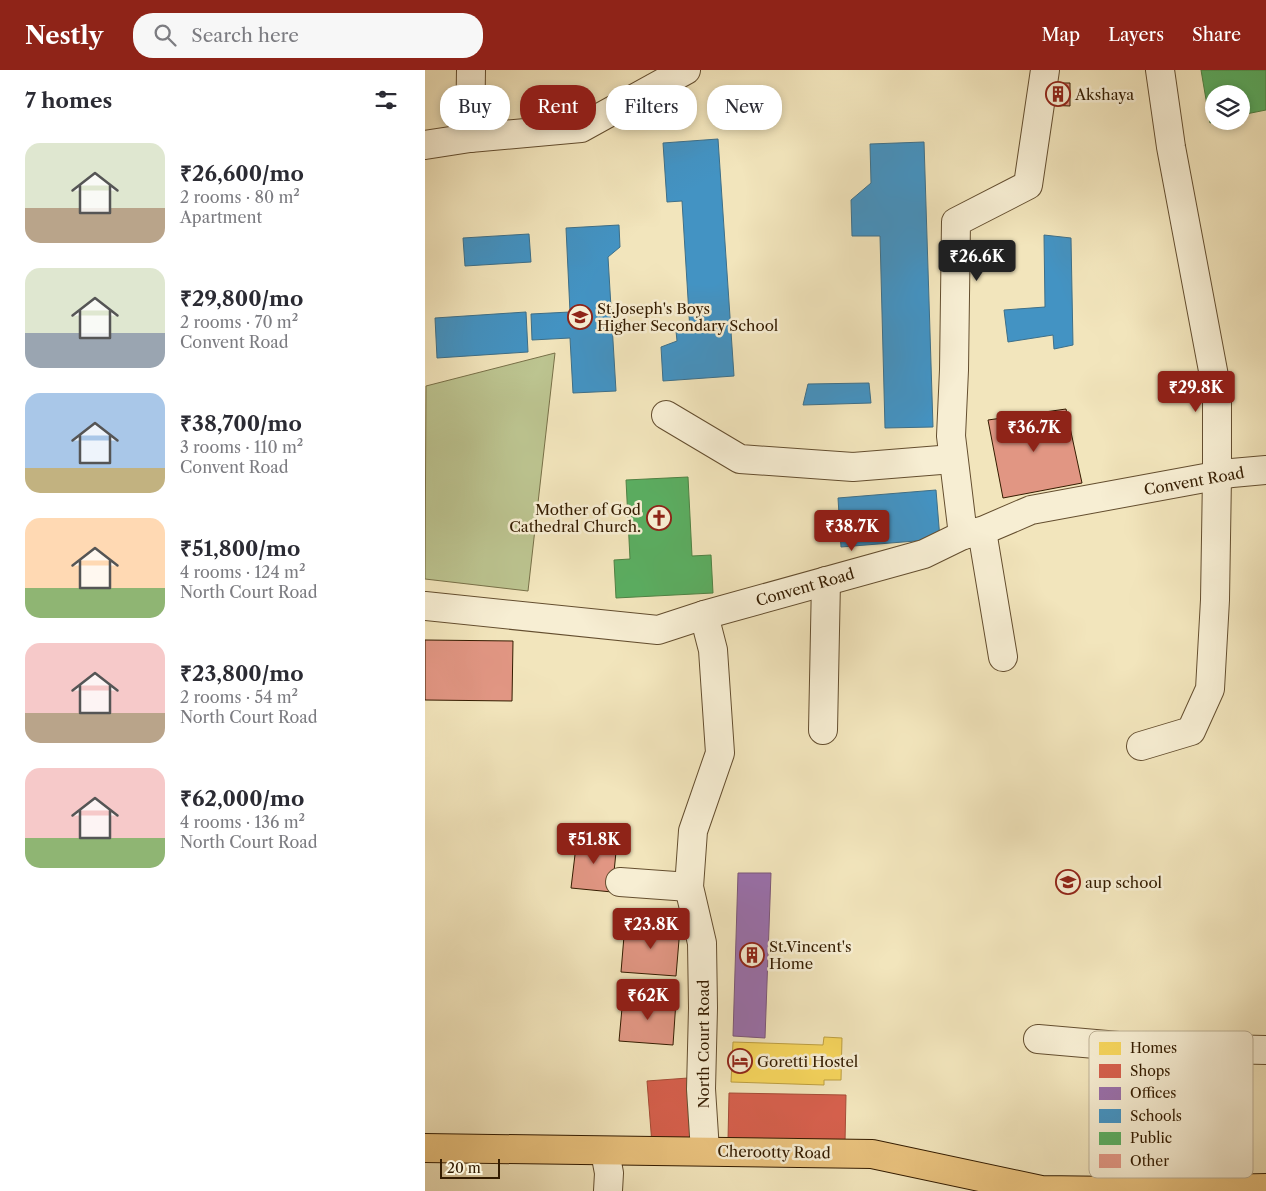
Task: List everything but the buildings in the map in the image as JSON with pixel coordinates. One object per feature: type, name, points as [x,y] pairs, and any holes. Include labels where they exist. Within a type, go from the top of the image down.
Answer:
[{"type":"main road","name":"Cherootty Road","points":[[425,1148],[605,1152],[705,1151],[872,1154],[1041,1190],[1120,1191],[1266,1188]]},
{"type":"street","points":[[470,138],[471,70]]},
{"type":"street","points":[[425,145],[470,138],[581,128],[686,70]]},
{"type":"street","points":[[1003,657],[953,459],[951,436],[956,222],[1028,185],[1045,70]]},
{"type":"street","points":[[1141,746],[1191,731],[1210,689],[1215,600],[1217,392],[1171,148],[1160,70]]},
{"type":"street","points":[[665,415],[740,459],[853,467],[953,459]]},
{"type":"street","name":"Convent Road","points":[[425,606],[658,630],[704,615],[924,554],[1031,510],[1217,476],[1266,470]]},
{"type":"street","points":[[823,730],[826,581]]},
{"type":"street","name":"North Court Road","points":[[704,615],[713,650],[720,754],[693,831],[689,887],[702,943],[701,1089],[705,1151]]},
{"type":"street","points":[[620,882],[689,887]]},
{"type":"street","points":[[1038,1039],[1089,1043]]},
{"type":"street","points":[[1253,1050],[1266,1050]]},
{"type":"street","points":[[605,1152],[609,1173],[608,1191]]},
{"type":"green space","points":[[555,353],[528,591],[425,579],[426,386]]},
{"type":"place","name":"Akshaya","points":[[1058,94]]},
{"type":"place","name":"St.Joseph's Boys Higher Secondary School","points":[[580,317]]},
{"type":"place","name":"Mother of God Cathedral Church.","points":[[659,518]]},
{"type":"place","name":"aup school","points":[[1068,882]]},
{"type":"place","name":"St.Vincent's Home","points":[[752,955]]},
{"type":"place","name":"Goretti Hostel","points":[[740,1061]]}]
